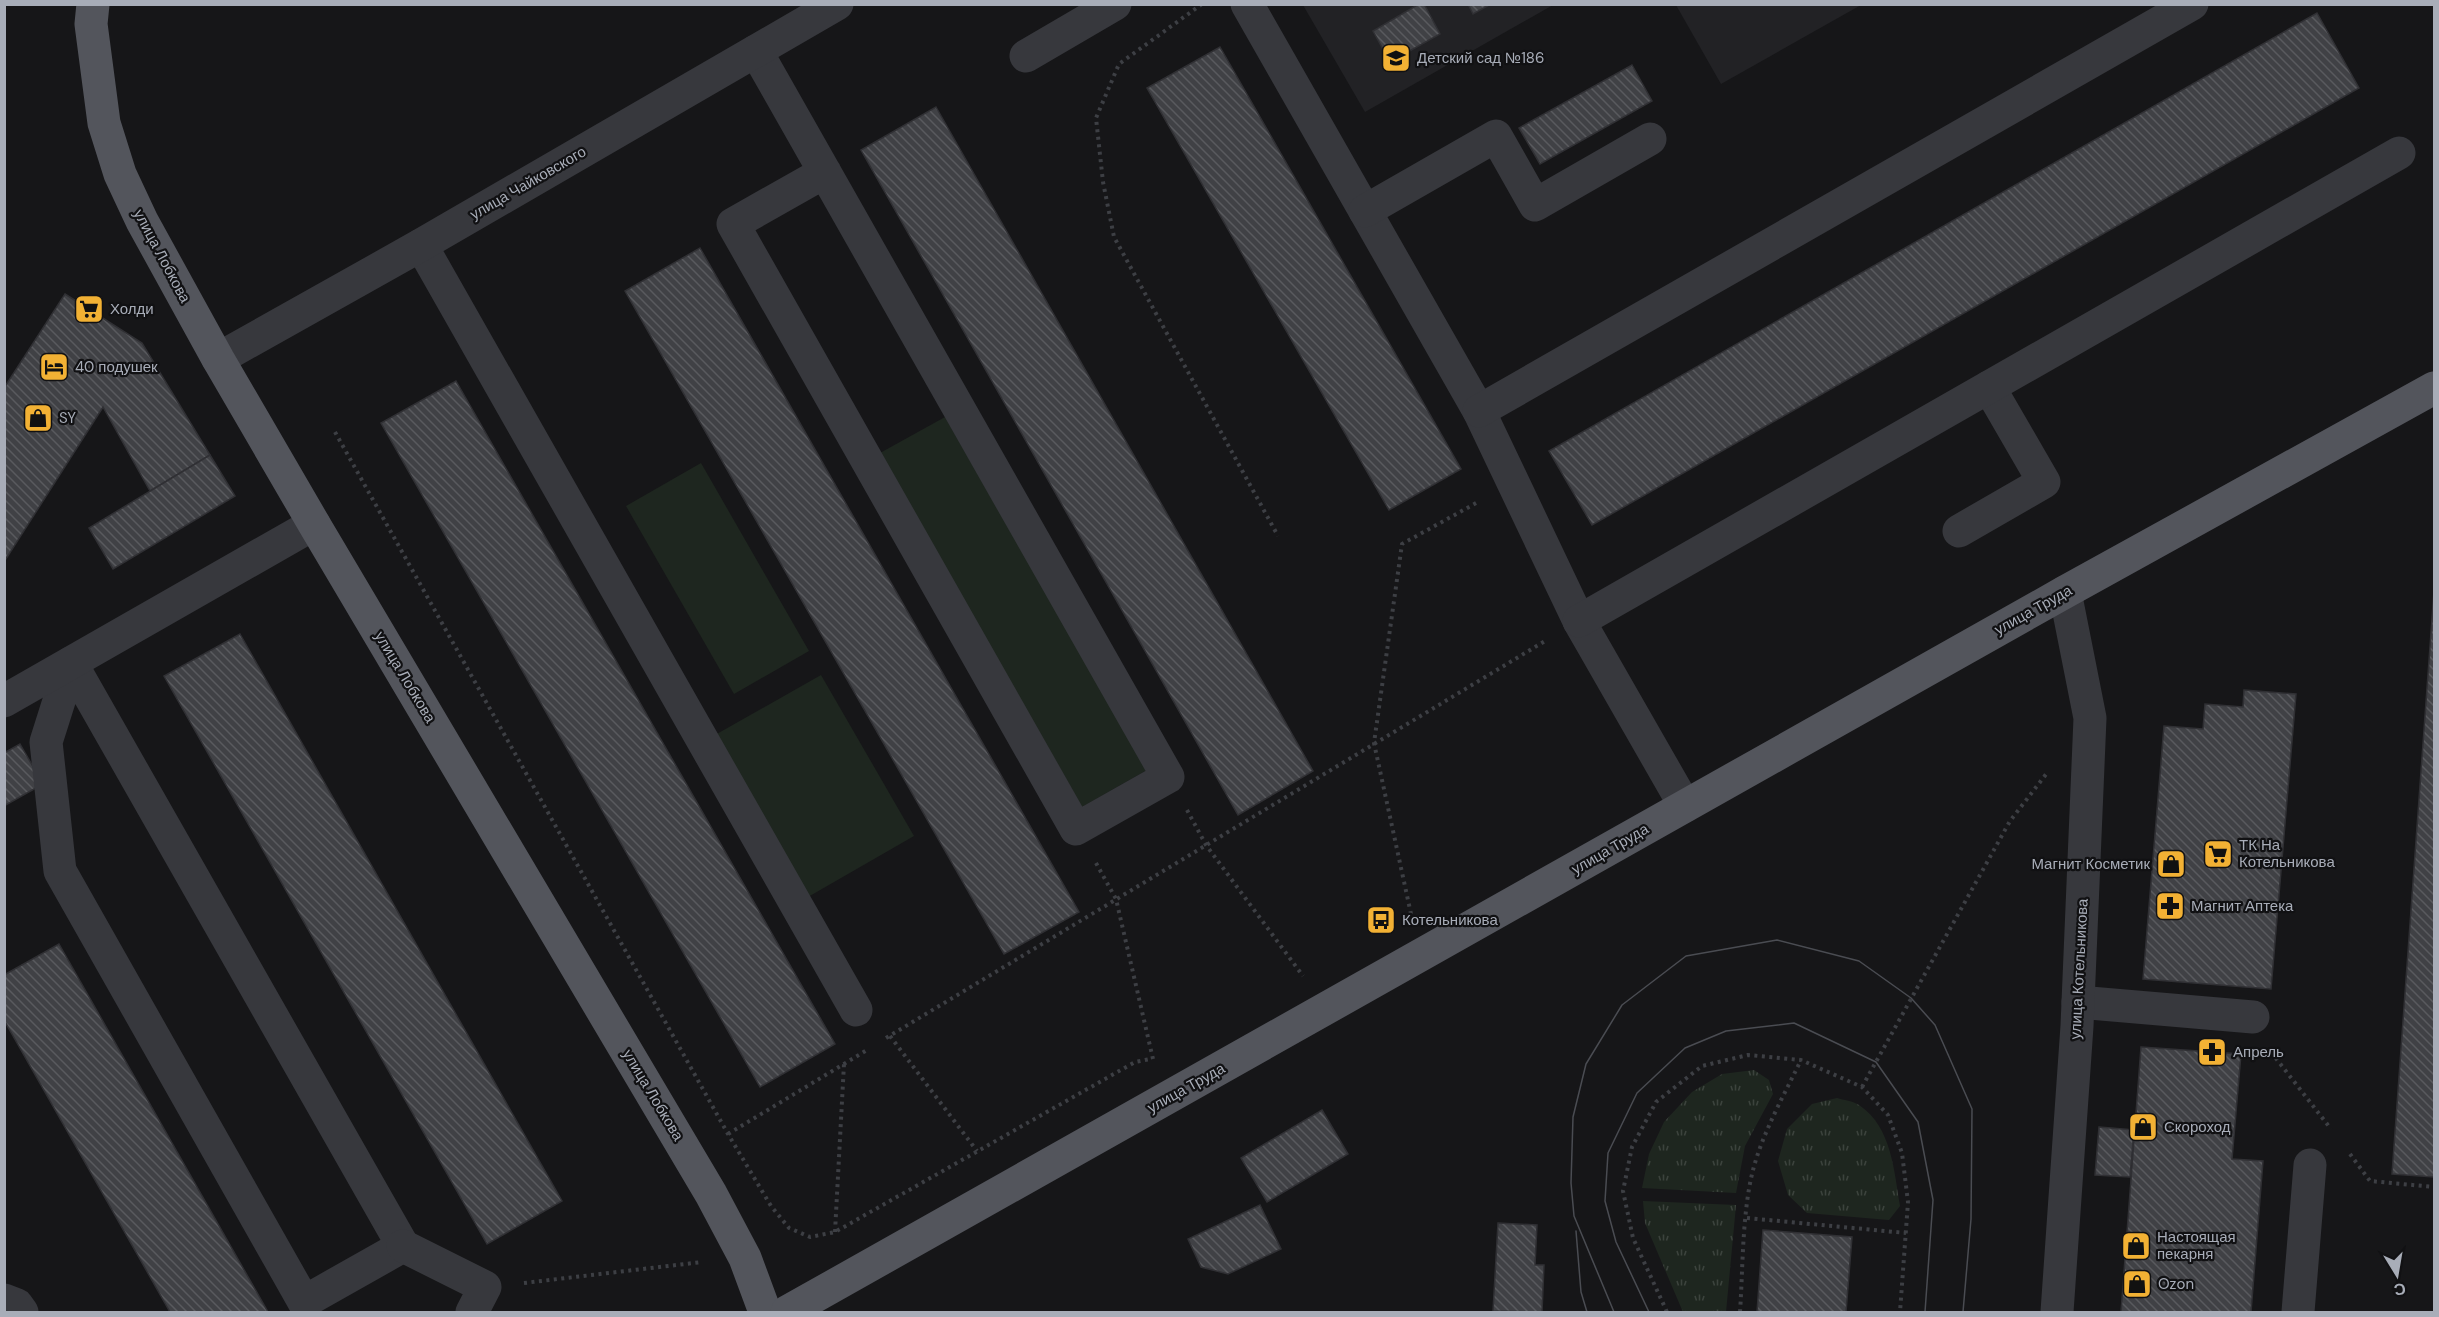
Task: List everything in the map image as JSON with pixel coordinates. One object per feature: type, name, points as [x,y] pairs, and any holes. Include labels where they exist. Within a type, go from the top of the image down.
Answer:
[{"type":"main road","name":"улица Лобкова","points":[[92,14],[104,123],[120,174],[142,221],[218,358],[315,524],[711,1194],[745,1258],[765,1312]]},
{"type":"main road","name":"улица Труда","points":[[787,1312],[2065,592],[2434,388]]},
{"type":"street","name":"улица Чайковского","points":[[218,358],[422,245],[837,4]]},
{"type":"street","points":[[1026,56],[1115,4]]},
{"type":"street","points":[[1247,4],[1479,411],[1579,621],[1685,806]]},
{"type":"street","points":[[1479,411],[2193,4]]},
{"type":"street","points":[[756,51],[825,172],[1168,777],[1076,829],[733,224],[825,172]]},
{"type":"street","points":[[1365,211],[1496,136],[1535,205],[1650,139]]},
{"type":"street","points":[[1579,621],[2399,153]]},
{"type":"street","points":[[422,245],[856,1010]]},
{"type":"street","points":[[1959,531],[2044,482],[1989,387]]},
{"type":"street","points":[[4,701],[315,524]]},
{"type":"street","name":"улица Котельникова","points":[[2057,1312],[2078,1002],[2090,718],[2065,592]]},
{"type":"street","points":[[71,663],[46,742],[60,871],[304,1302],[403,1246]]},
{"type":"street","points":[[71,663],[403,1246],[478,1300]]},
{"type":"street","points":[[2078,1002],[2259,1030]]},
{"type":"street","points":[[2298,1312],[2310,1165]]},
{"type":"street","points":[[4,1300],[17,1305],[22,1312]]},
{"type":"path","points":[[1202,4],[1119,64],[1096,118],[1103,182],[1114,237],[1278,536]]},
{"type":"path","points":[[335,432],[728,1134],[771,1206],[789,1228],[810,1237],[835,1232],[1135,1062],[1163,1057]]},
{"type":"path","points":[[1412,918],[1374,743],[1402,544],[1514,482]]},
{"type":"path","points":[[882,1040],[1579,621]]},
{"type":"path","points":[[1862,1087],[2010,821],[2090,718]]},
{"type":"path","points":[[1206,844],[1304,977]]},
{"type":"path","points":[[1116,899],[1153,1059]]},
{"type":"path","points":[[2259,1030],[2335,1135]]},
{"type":"path","points":[[890,1036],[977,1151]]},
{"type":"path","points":[[728,1134],[875,1045]]},
{"type":"path","points":[[1667,1312],[1633,1238],[1623,1191],[1632,1147],[1656,1102],[1702,1066],[1748,1054],[1801,1060],[1862,1087],[1888,1115],[1902,1153],[1908,1202],[1900,1312]]},
{"type":"path","points":[[1740,1312],[1753,1170],[1767,1131],[1801,1060]]},
{"type":"path","points":[[835,1232],[844,1064]]},
{"type":"path","points":[[2349,1153],[2370,1181],[2434,1187]]},
{"type":"path","points":[[1747,1218],[1906,1233]]},
{"type":"path","points":[[478,1300],[745,1258]]},
{"type":"shaded area","name":"Детский сад №186","points":[[1303,5],[1553,5],[1365,112]]},
{"type":"shaded area","points":[[1676,5],[1861,5],[1721,84]]},
{"type":"green space","points":[[945,417],[1147,770],[1082,807],[880,453]]},
{"type":"green space","points":[[701,463],[809,651],[734,694],[626,506]]},
{"type":"green space","points":[[821,675],[914,836],[808,897],[715,735]]},
{"type":"green space","points":[[1754,1070],[1769,1080],[1773,1094],[1745,1146],[1736,1193],[1642,1188],[1649,1154],[1664,1122],[1692,1092],[1722,1074]]},
{"type":"green space","points":[[1837,1098],[1859,1105],[1870,1114],[1885,1138],[1890,1151],[1900,1206],[1889,1220],[1807,1213],[1788,1195],[1778,1161],[1787,1129],[1812,1104]]},
{"type":"green space","points":[[1643,1201],[1736,1205],[1726,1312],[1683,1312],[1645,1223]]},
{"type":"building","points":[[1419,4],[1424,4],[1440,34],[1390,62],[1373,31]]},
{"type":"building","points":[[1468,4],[1491,4],[1473,14]]},
{"type":"building","points":[[2317,13],[2359,88],[1592,525],[1549,451]]},
{"type":"building","points":[[1220,47],[1461,469],[1389,510],[1147,88]]},
{"type":"building","points":[[1632,65],[1652,101],[1540,164],[1519,128]]},
{"type":"building","points":[[936,107],[1313,771],[1238,815],[861,150]]},
{"type":"building","points":[[700,248],[1079,912],[1004,954],[625,291]]},
{"type":"building","points":[[65,294],[142,343],[210,455],[150,491],[103,407],[4,562],[4,388]]},
{"type":"building","points":[[456,381],[835,1044],[760,1087],[381,423]]},
{"type":"building","points":[[210,455],[235,496],[113,569],[89,528]]},
{"type":"building","points":[[2434,591],[2434,1177],[2392,1174]]},
{"type":"building","points":[[240,634],[562,1201],[487,1244],[164,676]]},
{"type":"building","name":"ТК На Котельникова","points":[[2244,690],[2296,694],[2271,989],[2143,979],[2164,726],[2203,729],[2205,704],[2243,707]]},
{"type":"building","points":[[20,744],[43,784],[4,806],[4,753]]},
{"type":"building","points":[[59,944],[268,1312],[170,1312],[4,1020],[4,975]]},
{"type":"building","points":[[2141,1047],[2241,1054],[2232,1159],[2263,1161],[2251,1312],[2121,1312]]},
{"type":"building","points":[[1322,1110],[1348,1154],[1267,1202],[1241,1158]]},
{"type":"building","points":[[2099,1127],[2134,1130],[2130,1177],[2095,1175]]},
{"type":"building","points":[[1260,1205],[1281,1249],[1228,1274],[1201,1267],[1188,1239]]},
{"type":"building","points":[[1498,1223],[1537,1225],[1535,1265],[1544,1265],[1542,1312],[1493,1311]]},
{"type":"building","points":[[1763,1230],[1852,1237],[1846,1312],[1757,1312]]},
{"type":"tram line","points":[[1614,1312],[1574,1216],[1571,1183],[1573,1117],[1586,1064],[1622,1005],[1686,956],[1777,940],[1859,961],[1911,998],[1935,1025],[1972,1109],[1971,1219],[1963,1312]]},
{"type":"tram line","points":[[1649,1312],[1616,1242],[1605,1201],[1608,1153],[1637,1093],[1685,1048],[1726,1031],[1794,1023],[1876,1062],[1918,1122],[1933,1200],[1925,1312]]},
{"type":"tram line","points":[[1576,1231],[1581,1292],[1587,1312]]},
{"type":"place","name":"Детский сад №186","points":[[1396,58]]},
{"type":"place","name":"Холди","points":[[89,309]]},
{"type":"place","name":"40 подушек","points":[[54,367]]},
{"type":"place","name":"SY","points":[[38,418]]},
{"type":"place","name":"ТК На Котельникова","points":[[2218,854]]},
{"type":"place","name":"Магнит Косметик","points":[[2171,864]]},
{"type":"place","name":"Магнит Аптека","points":[[2170,906]]},
{"type":"place","name":"Котельникова","points":[[1381,920]]},
{"type":"place","name":"Апрель","points":[[2212,1052]]},
{"type":"place","name":"Скороход","points":[[2143,1127]]},
{"type":"place","name":"Настоящая пекарня","points":[[2136,1246]]},
{"type":"place","name":"Ozon","points":[[2137,1284]]}]
